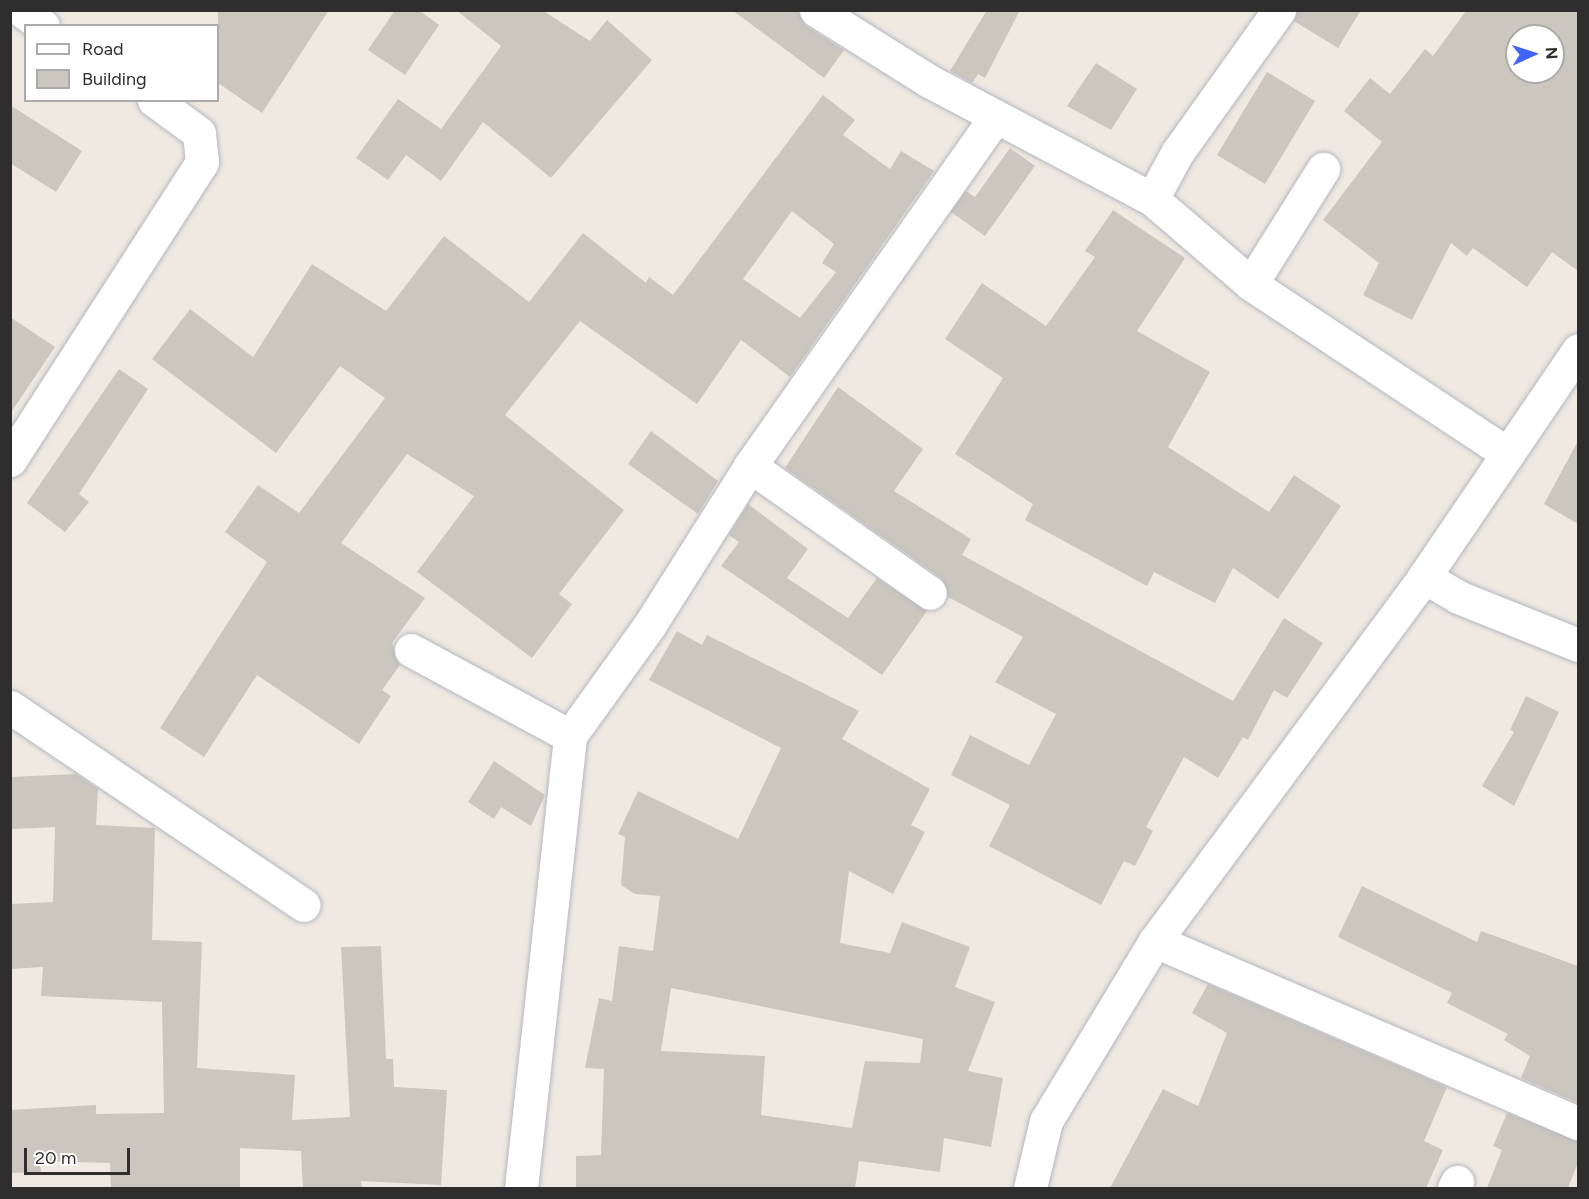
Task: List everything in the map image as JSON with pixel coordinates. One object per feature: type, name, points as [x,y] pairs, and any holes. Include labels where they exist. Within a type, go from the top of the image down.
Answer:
[{"type":"street","points":[[21,10],[40,24]]},
{"type":"street","points":[[816,10],[995,117],[1152,199],[1251,284],[1508,454]]},
{"type":"street","points":[[1152,199],[1177,153],[1279,10]]},
{"type":"street","points":[[10,460],[202,162],[199,133],[157,102]]},
{"type":"street","points":[[521,1188],[570,736],[649,626],[750,466],[995,117]]},
{"type":"street","points":[[1251,284],[1323,168]]},
{"type":"street","points":[[1030,1188],[1046,1121],[1155,941],[1424,577],[1578,350]]},
{"type":"street","points":[[750,466],[930,593]]},
{"type":"street","points":[[1424,577],[1458,597],[1578,645]]},
{"type":"street","points":[[411,650],[570,736]]},
{"type":"street","points":[[10,707],[303,905]]},
{"type":"street","points":[[1155,941],[1578,1123]]},
{"type":"building","points":[[218,10],[329,10],[262,113],[219,84]]},
{"type":"building","points":[[395,10],[419,10],[439,25],[405,75],[368,50]]},
{"type":"building","points":[[456,10],[542,10],[590,41],[607,20],[652,60],[551,178],[483,122],[441,181],[406,155],[388,180],[356,158],[398,99],[441,129],[501,46]]},
{"type":"building","points":[[732,10],[797,10],[806,26],[844,50],[824,78]]},
{"type":"building","points":[[987,10],[1020,10],[985,78],[978,74],[972,83],[950,71]]},
{"type":"building","points":[[1298,10],[1361,10],[1338,48],[1294,21]]},
{"type":"building","points":[[1578,10],[1578,271],[1552,252],[1527,287],[1473,248],[1467,256],[1451,243],[1412,320],[1363,295],[1379,263],[1323,220],[1382,142],[1344,111],[1370,78],[1390,94],[1425,49],[1433,56],[1466,11]]},
{"type":"building","points":[[1096,63],[1137,89],[1111,130],[1067,106]]},
{"type":"building","points":[[1267,72],[1315,101],[1265,184],[1217,155]]},
{"type":"building","points":[[823,95],[855,120],[843,135],[890,169],[901,151],[934,171],[790,377],[741,340],[697,404],[580,321],[505,415],[624,510],[559,594],[572,604],[532,658],[417,572],[474,496],[407,454],[341,543],[425,598],[392,643],[400,665],[382,690],[391,696],[359,744],[257,675],[204,757],[160,728],[267,562],[225,532],[258,485],[299,513],[385,398],[340,366],[276,453],[152,359],[190,309],[253,357],[312,264],[386,311],[444,236],[529,302],[583,233],[646,283],[649,277],[673,295]],"holes":[[[792,211],[834,244],[822,263],[836,272],[800,318],[743,279]]]},
{"type":"building","points":[[10,105],[82,151],[56,192],[10,163]]},
{"type":"building","points":[[1010,148],[1035,166],[985,236],[951,212],[966,191],[975,197]]},
{"type":"building","points":[[1113,210],[1185,258],[1137,331],[1210,372],[1168,447],[1269,512],[1294,475],[1341,506],[1278,599],[1233,568],[1215,603],[1154,572],[1147,586],[1025,520],[1033,504],[955,454],[1003,378],[945,339],[982,283],[1046,326],[1095,257],[1085,251]]},
{"type":"building","points":[[10,317],[55,347],[10,414]]},
{"type":"building","points":[[119,369],[148,389],[79,494],[89,502],[65,532],[27,503]]},
{"type":"building","points":[[838,387],[923,449],[894,491],[971,539],[962,555],[1233,701],[1284,618],[1323,643],[1287,698],[1274,690],[1248,740],[1243,737],[1218,778],[1184,757],[1146,827],[1153,831],[1135,866],[1124,861],[1101,905],[989,846],[1010,805],[951,775],[970,735],[1029,765],[1056,714],[995,682],[1023,637],[948,597],[941,578],[785,468]]},
{"type":"building","points":[[651,431],[718,481],[698,514],[628,464]]},
{"type":"building","points":[[1578,441],[1578,524],[1544,504]]},
{"type":"building","points":[[748,504],[808,549],[787,578],[848,618],[877,578],[927,611],[882,675],[721,566],[739,542],[729,535]]},
{"type":"building","points":[[677,631],[702,645],[707,635],[859,711],[842,739],[930,789],[911,825],[925,832],[893,894],[849,871],[840,943],[890,953],[902,922],[970,947],[955,987],[995,1002],[968,1071],[1003,1078],[991,1147],[944,1138],[940,1172],[859,1161],[855,1188],[576,1188],[576,1156],[601,1155],[604,1069],[585,1068],[599,998],[612,1001],[619,946],[653,951],[660,896],[635,894],[621,885],[625,837],[618,834],[638,791],[738,839],[781,748],[649,680]],"holes":[[[671,988],[923,1039],[920,1063],[865,1061],[852,1128],[761,1115],[765,1056],[661,1051]]]},
{"type":"building","points":[[1526,696],[1559,712],[1514,806],[1482,786],[1514,732],[1510,730]]},
{"type":"building","points":[[494,761],[545,795],[531,826],[501,807],[494,819],[468,802]]},
{"type":"building","points":[[76,774],[98,789],[96,825],[155,828],[152,940],[202,942],[197,1068],[295,1075],[292,1120],[350,1117],[341,947],[381,946],[386,1059],[393,1059],[394,1087],[447,1090],[441,1185],[361,1181],[362,1188],[303,1188],[301,1151],[240,1148],[240,1188],[111,1188],[110,1163],[40,1161],[41,1172],[10,1173],[10,1110],[96,1105],[96,1114],[164,1113],[162,1002],[41,996],[43,967],[10,969],[10,904],[53,902],[55,827],[10,829],[10,777]]},
{"type":"building","points":[[1362,886],[1477,942],[1481,931],[1578,966],[1578,1103],[1521,1078],[1530,1056],[1504,1040],[1508,1034],[1447,1003],[1452,993],[1338,937]]},
{"type":"building","points":[[1208,984],[1447,1087],[1424,1141],[1443,1150],[1426,1188],[1110,1188],[1163,1089],[1198,1106],[1227,1033],[1192,1013]]},
{"type":"building","points":[[1507,1113],[1578,1141],[1578,1163],[1568,1188],[1487,1188],[1502,1150],[1493,1146]]}]
